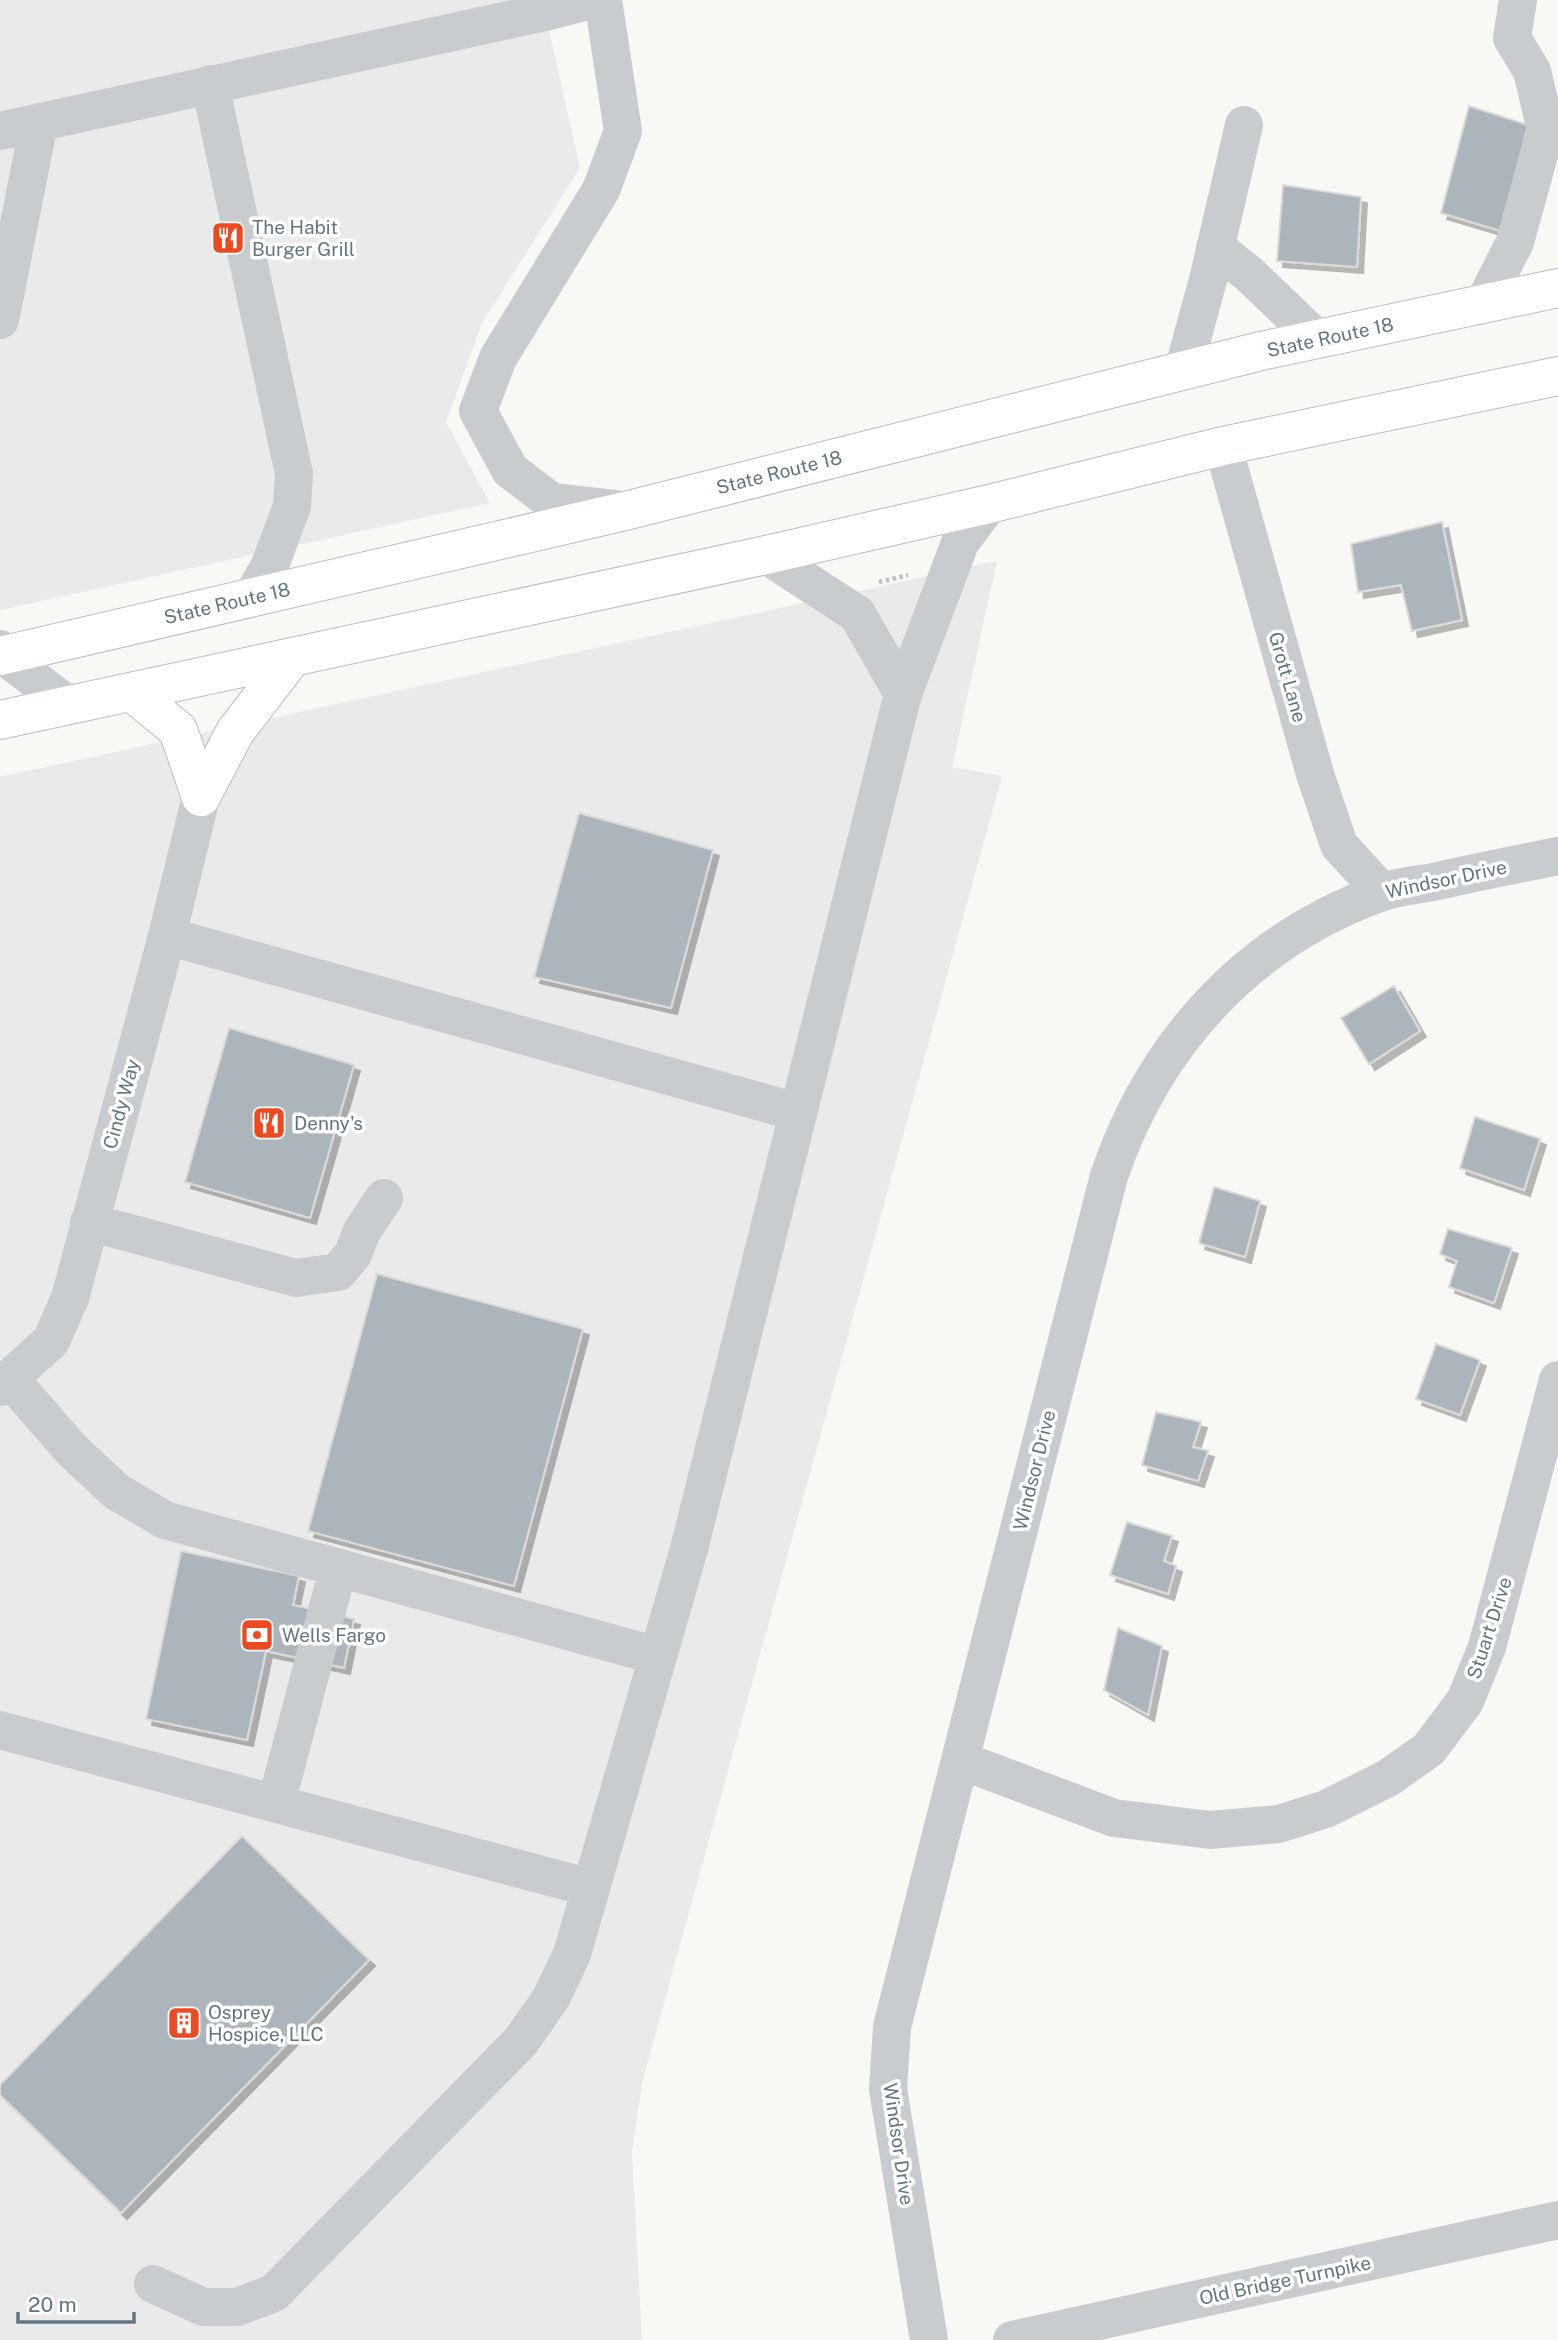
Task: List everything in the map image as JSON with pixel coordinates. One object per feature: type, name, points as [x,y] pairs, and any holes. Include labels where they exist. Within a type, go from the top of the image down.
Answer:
[{"type":"highway","name":"State Route 18","points":[[1,654],[625,511],[1317,339],[1558,288]]},
{"type":"highway","points":[[0,720],[766,555],[989,504],[1223,446],[1558,376]]},
{"type":"highway","points":[[201,797],[234,732],[291,659]]},
{"type":"highway","points":[[132,692],[178,730],[201,797]]},
{"type":"street","points":[[0,131],[591,0]]},
{"type":"street","points":[[603,0],[623,131],[601,190],[498,358],[478,411],[510,470],[552,502],[625,511]]},
{"type":"street","points":[[1484,303],[1515,242],[1546,130],[1532,71],[1512,38],[1518,0]]},
{"type":"street","points":[[210,84],[295,474],[292,506],[270,565],[253,597]]},
{"type":"street","points":[[0,320],[39,123]]},
{"type":"street","points":[[1183,371],[1244,125]]},
{"type":"street","points":[[1215,247],[1249,274],[1317,339]]},
{"type":"street","name":"Grott Lane","points":[[1223,446],[1315,774],[1339,845],[1381,892]]},
{"type":"street","points":[[153,2284],[202,2307],[237,2307],[274,2293],[522,2041],[551,1998],[572,1954],[689,1549],[903,694],[960,543],[989,504]]},
{"type":"street","points":[[766,555],[857,614],[903,694]]},
{"type":"street","points":[[1,654],[68,705]]},
{"type":"street","name":"Cindy Way","points":[[5,1383],[51,1341],[69,1298],[167,936],[201,797]]},
{"type":"street","name":"Windsor Drive","points":[[929,2340],[888,2089],[892,2027],[1109,1176],[1121,1143],[1139,1102],[1162,1063],[1189,1027],[1219,994],[1253,965],[1290,939],[1328,917],[1381,892],[1558,856]]},
{"type":"street","points":[[167,936],[797,1112]]},
{"type":"street","points":[[89,1222],[296,1278],[338,1272],[353,1254],[362,1231],[384,1198]]},
{"type":"street","name":"Stuart Drive","points":[[960,1760],[1114,1818],[1210,1830],[1279,1824],[1325,1809],[1388,1778],[1429,1749],[1465,1701],[1488,1647],[1558,1380]]},
{"type":"street","points":[[5,1383],[117,1492],[165,1520],[657,1656]]},
{"type":"street","points":[[276,1804],[338,1569]]},
{"type":"street","points":[[0,1730],[592,1888]]},
{"type":"street","name":"Old Bridge Turnpike","points":[[1012,2340],[1558,2220]]},
{"type":"path","points":[[877,583],[915,573]]},
{"type":"shaded area","points":[[0,0],[598,0],[545,12],[580,168],[482,323],[446,422],[490,503],[0,610]]},
{"type":"shaded area","points":[[997,561],[952,767],[1002,776],[642,2083],[632,2152],[642,2340],[0,2340],[0,777]]},
{"type":"building","points":[[1469,106],[1528,125],[1501,231],[1441,213]]},
{"type":"building","points":[[1283,185],[1361,197],[1357,267],[1277,261]]},
{"type":"building","points":[[1442,522],[1462,620],[1412,631],[1401,585],[1358,592],[1351,544]]},
{"type":"building","points":[[579,813],[713,850],[671,1008],[534,977]]},
{"type":"building","points":[[1394,986],[1420,1031],[1369,1064],[1341,1018]]},
{"type":"building","name":"Denny's","points":[[229,1028],[354,1065],[310,1218],[185,1182]]},
{"type":"building","points":[[1475,1117],[1540,1139],[1524,1190],[1460,1168]]},
{"type":"building","points":[[1214,1187],[1260,1201],[1245,1257],[1199,1243]]},
{"type":"building","points":[[1448,1229],[1512,1248],[1494,1303],[1449,1287],[1457,1261],[1440,1254]]},
{"type":"building","points":[[377,1274],[583,1329],[514,1586],[308,1531]]},
{"type":"building","points":[[1436,1344],[1480,1360],[1460,1415],[1416,1399]]},
{"type":"building","points":[[1156,1412],[1201,1422],[1193,1447],[1208,1451],[1198,1481],[1142,1465]]},
{"type":"building","points":[[1127,1522],[1172,1536],[1164,1561],[1176,1566],[1168,1594],[1110,1575]]},
{"type":"building","name":"Wells Fargo","points":[[181,1551],[299,1576],[293,1605],[354,1619],[344,1668],[266,1651],[247,1740],[146,1719]]},
{"type":"building","points":[[1118,1628],[1162,1646],[1148,1715],[1104,1690]]},
{"type":"building","name":"Osprey Hospice, LLC","points":[[242,1836],[369,1960],[121,2213],[0,2095],[0,2085]]},
{"type":"place","name":"The Habit Burger Grill","points":[[228,238]]},
{"type":"place","name":"Denny's","points":[[269,1123]]},
{"type":"place","name":"Wells Fargo","points":[[257,1635]]},
{"type":"place","name":"Osprey Hospice, LLC","points":[[184,2023]]}]
